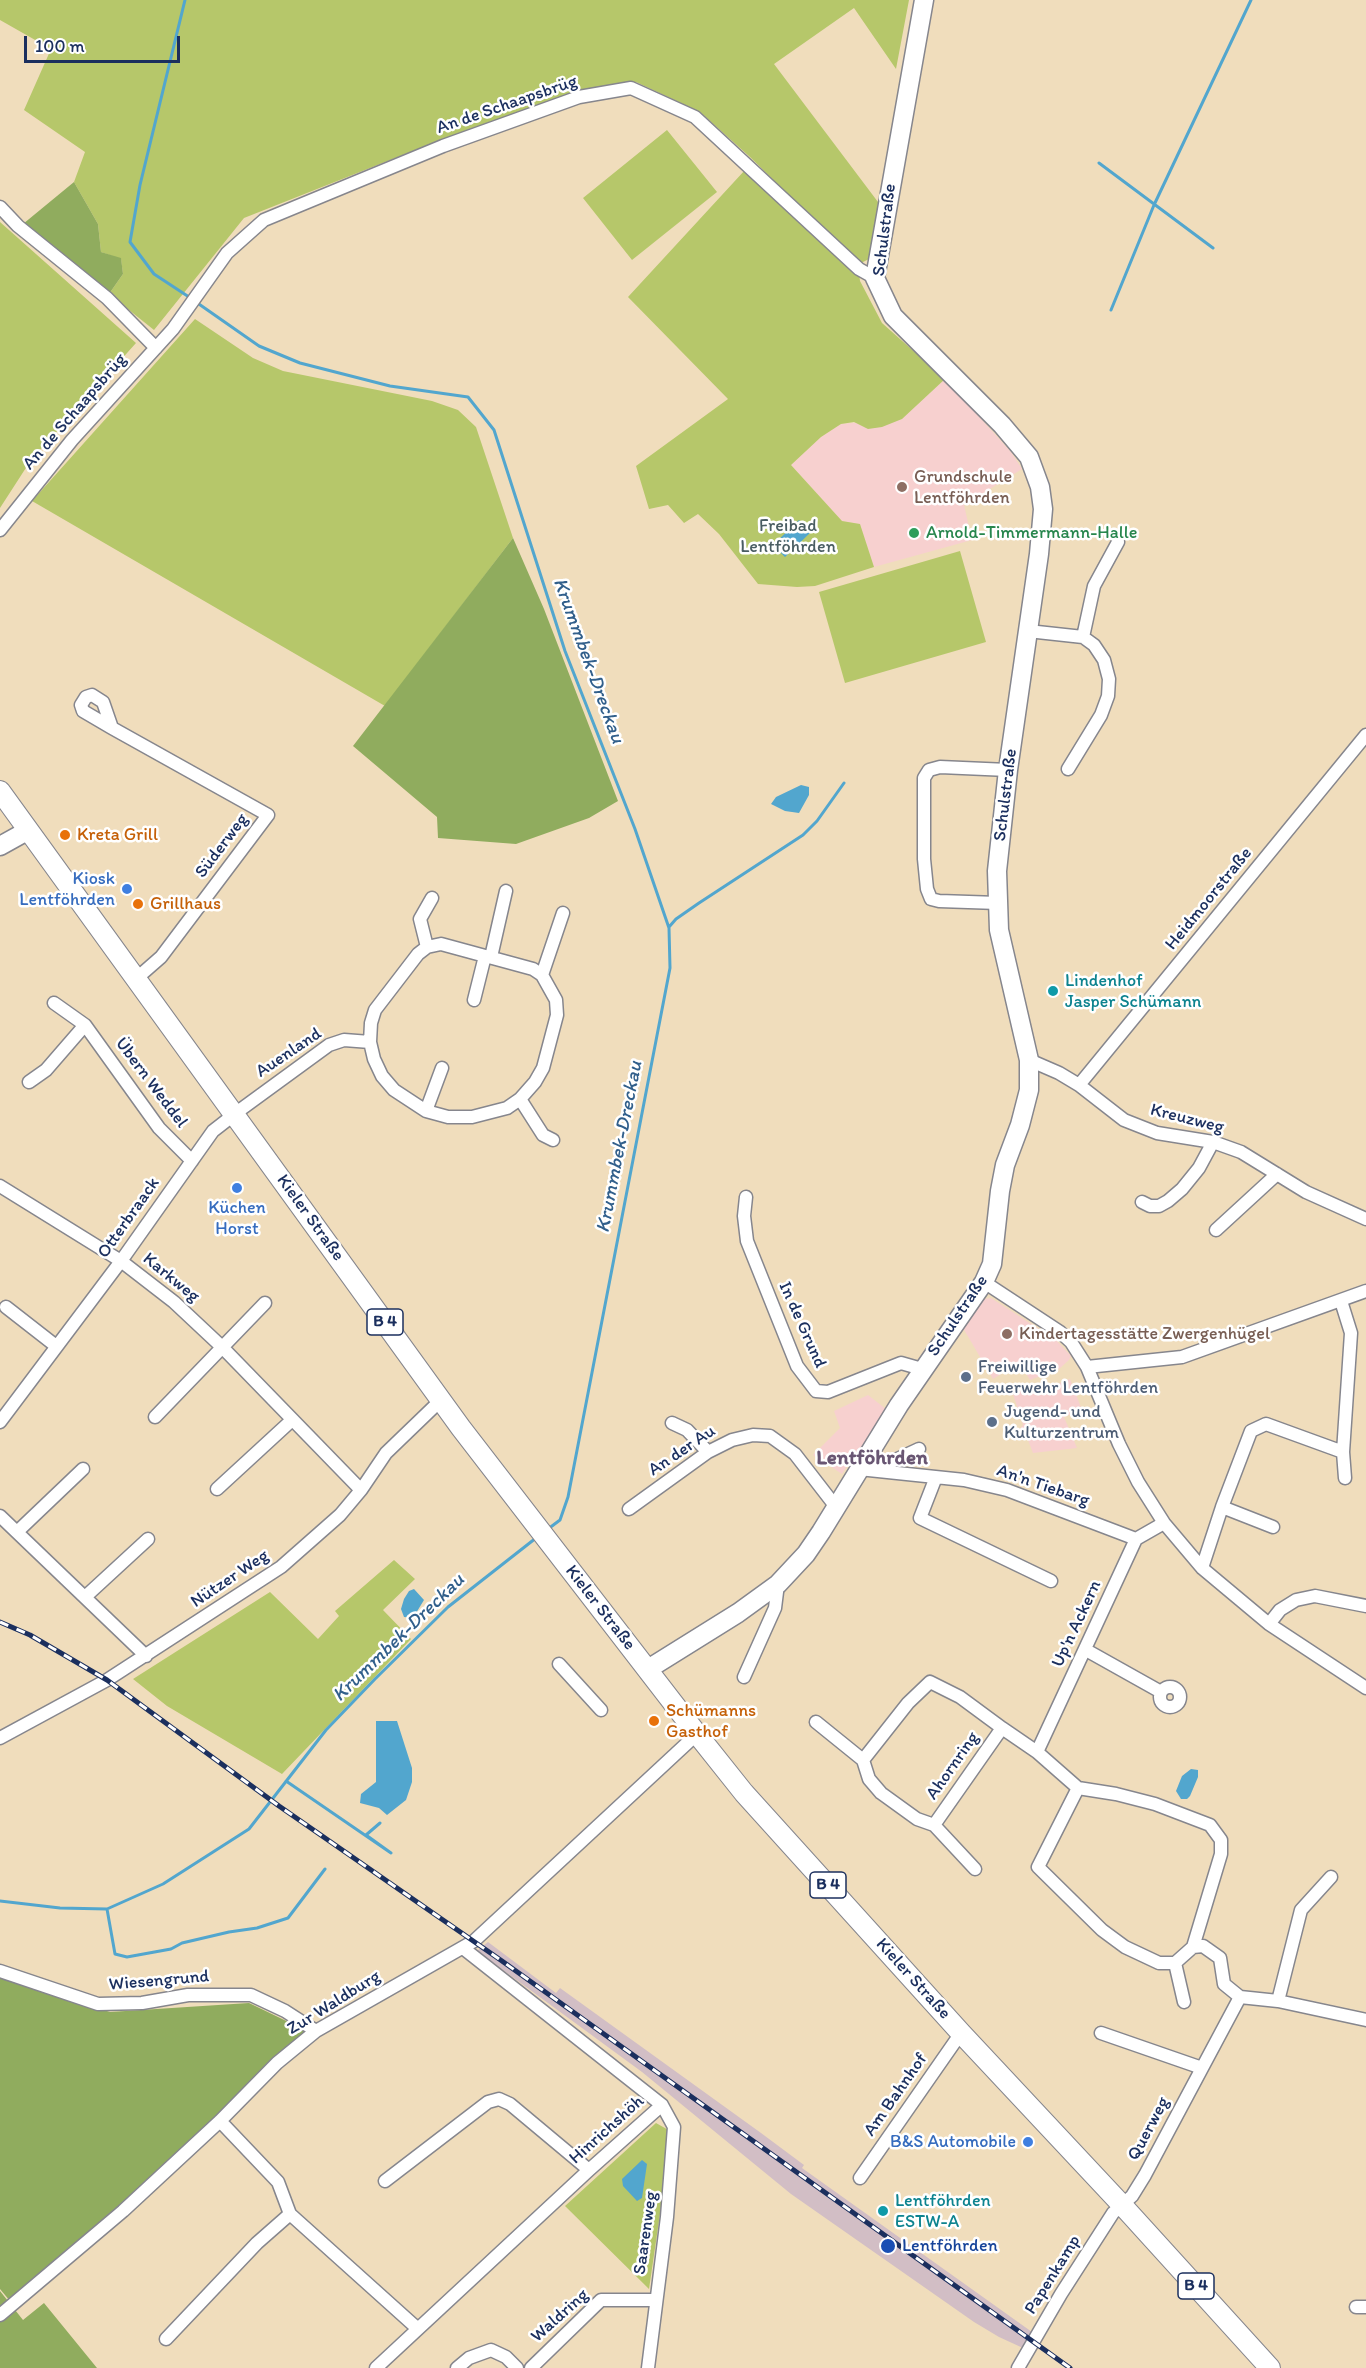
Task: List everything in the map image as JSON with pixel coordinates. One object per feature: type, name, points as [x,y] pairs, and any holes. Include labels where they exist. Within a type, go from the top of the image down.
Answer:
[{"type":"main road","name":"Kieler Straße","points":[[0,791],[441,1400],[697,1734],[744,1792],[961,2033],[1270,2368]]},
{"type":"street","name":"Schulstraße","points":[[649,1672],[653,1666],[738,1613],[778,1584],[806,1554],[836,1507],[866,1470],[922,1369],[984,1282],[992,1264],[1005,1166],[1027,1100],[1030,1080],[1029,1060],[999,930],[997,871],[1008,770],[1043,509],[1040,487],[1029,457],[1002,425],[892,315],[875,278],[924,0]]},
{"type":"street","name":"An de Schaapsbrüg","points":[[0,530],[72,440],[172,329],[227,253],[264,220],[443,146],[568,101],[632,88],[695,117],[859,269],[875,278]]},
{"type":"street","points":[[0,207],[18,226],[107,298],[156,348]]},
{"type":"street","points":[[1083,637],[1095,586],[1118,542]]},
{"type":"street","points":[[1028,631],[1083,637],[1094,645],[1104,660],[1109,679],[1108,696],[1101,715],[1068,769]]},
{"type":"street","name":"Süderweg","points":[[112,728],[268,815],[161,957],[137,978]]},
{"type":"street","name":"Heidmoorstraße","points":[[1079,1085],[1366,735]]},
{"type":"street","points":[[998,903],[939,902],[931,899],[927,889],[924,860],[924,778],[929,770],[940,767],[1008,770]]},
{"type":"street","points":[[0,846],[27,831]]},
{"type":"street","points":[[474,1000],[506,891]]},
{"type":"street","points":[[427,947],[420,919],[432,898]]},
{"type":"street","points":[[542,975],[563,913]]},
{"type":"street","points":[[441,944],[488,957],[533,969],[542,975],[556,1000],[557,1015],[543,1068],[535,1082],[520,1099],[507,1108],[472,1117],[448,1117],[426,1111],[394,1090],[382,1076],[374,1059],[370,1042],[371,1023],[375,1010],[418,954],[427,947],[441,944]]},
{"type":"street","name":"Übern Weddel","points":[[54,1003],[85,1025],[159,1128],[192,1161]]},
{"type":"street","points":[[29,1082],[46,1070],[85,1025]]},
{"type":"street","name":"Auenland","points":[[235,1114],[329,1045],[344,1040],[370,1042]]},
{"type":"street","name":"Kreuzweg","points":[[1029,1060],[1079,1085],[1124,1120],[1157,1133],[1213,1142],[1240,1152],[1306,1192],[1366,1219]]},
{"type":"street","points":[[426,1111],[442,1068]]},
{"type":"street","points":[[520,1099],[543,1135],[553,1140]]},
{"type":"street","name":"Otterbraack","points":[[0,1422],[121,1261],[213,1131],[235,1114]]},
{"type":"street","points":[[1142,1202],[1150,1206],[1159,1206],[1168,1201],[1182,1189],[1199,1168],[1213,1142]]},
{"type":"street","points":[[1216,1230],[1277,1174]]},
{"type":"street","name":"Karkweg","points":[[0,1186],[121,1261],[174,1302],[222,1347],[361,1490]]},
{"type":"street","name":"In de Grund","points":[[746,1197],[744,1216],[747,1242],[796,1366],[816,1391],[828,1392],[901,1364],[922,1369]]},
{"type":"street","points":[[984,1282],[1060,1332],[1071,1342],[1087,1367],[1119,1444],[1138,1482],[1164,1523],[1202,1568],[1269,1624],[1366,1688]]},
{"type":"street","points":[[1087,1367],[1182,1357],[1366,1291]]},
{"type":"street","points":[[1341,1301],[1352,1333],[1343,1452],[1345,1478]]},
{"type":"street","points":[[155,1417],[265,1303]]},
{"type":"street","points":[[6,1307],[56,1346]]},
{"type":"street","name":"Nützer Weg","points":[[0,1738],[98,1686],[281,1567],[340,1515],[387,1453],[441,1400]]},
{"type":"street","points":[[217,1489],[292,1420]]},
{"type":"street","points":[[672,1423],[687,1430],[708,1452]]},
{"type":"street","points":[[1202,1568],[1251,1431],[1266,1424],[1343,1452]]},
{"type":"street","name":"An der Au","points":[[630,1509],[708,1452],[732,1440],[753,1435],[770,1436],[795,1454],[836,1507]]},
{"type":"street","points":[[866,1470],[919,1449]]},
{"type":"street","points":[[18,1530],[83,1469]]},
{"type":"street","name":"An'n Tiebarg","points":[[866,1470],[964,1480],[1007,1490],[1136,1539]]},
{"type":"street","points":[[936,1478],[920,1518],[1051,1581]]},
{"type":"street","points":[[1222,1507],[1273,1527]]},
{"type":"street","points":[[0,1516],[18,1530],[146,1656]]},
{"type":"street","points":[[1136,1539],[1164,1523]]},
{"type":"street","points":[[85,1597],[148,1539]]},
{"type":"street","name":"Up'n Ackern","points":[[1037,1752],[1136,1539]]},
{"type":"street","points":[[744,1677],[775,1608],[778,1584]]},
{"type":"street","points":[[1269,1624],[1280,1610],[1296,1599],[1315,1596],[1366,1606]]},
{"type":"street","points":[[1086,1650],[1161,1692]]},
{"type":"street","points":[[559,1664],[601,1710]]},
{"type":"street","name":"Ahornring","points":[[863,1760],[908,1703],[930,1682],[960,1697],[1037,1752],[1078,1788]]},
{"type":"street","name":"Ahornring","points":[[816,1722],[863,1760],[868,1779],[881,1793],[917,1819],[934,1825],[975,1869]]},
{"type":"street","name":"Ahornring","points":[[934,1825],[1002,1728]]},
{"type":"street","name":"Zur Waldburg","points":[[0,2315],[123,2211],[220,2121],[277,2063],[316,2031],[474,1941],[697,1734]]},
{"type":"street","points":[[1078,1788],[1116,1794],[1155,1804],[1210,1825],[1221,1840],[1221,1854],[1192,1947],[1175,1963],[1159,1963],[1125,1947],[1102,1930],[1038,1867],[1078,1788]]},
{"type":"street","points":[[1278,2001],[1301,1910],[1331,1878]]},
{"type":"street","points":[[1192,1947],[1203,1946],[1220,1958],[1224,1984],[1240,1997],[1278,2001],[1366,2020]]},
{"type":"street","name":"Hinrichshöh","points":[[376,2368],[662,2105],[462,1948]]},
{"type":"street","points":[[1175,1963],[1184,2002]]},
{"type":"street","name":"Wiesengrund","points":[[0,1971],[98,2004],[142,2003],[188,1995],[251,1995],[285,2011],[316,2031]]},
{"type":"street","name":"Querweg","points":[[1122,2205],[1132,2196],[1144,2175],[1240,1997]]},
{"type":"street","name":"Am Bahnhof","points":[[860,2178],[961,2033]]},
{"type":"street","points":[[1101,2033],[1202,2068]]},
{"type":"street","points":[[385,2181],[488,2102],[499,2099],[510,2104],[589,2170]]},
{"type":"street","name":"Saarenweg","points":[[648,2368],[675,2133],[662,2105]]},
{"type":"street","points":[[220,2121],[278,2182],[290,2214],[418,2329]]},
{"type":"street","name":"Papenkamp","points":[[1018,2368],[1061,2294],[1113,2213],[1122,2205]]},
{"type":"street","points":[[166,2339],[257,2243],[290,2214]]},
{"type":"street","name":"Waldring","points":[[531,2368],[601,2300],[655,2300]]},
{"type":"street","points":[[457,2368],[469,2358],[491,2350],[506,2357],[517,2368]]},
{"type":"shaded area","name":"Grundschule Lentföhrden","points":[[945,379],[1011,452],[1022,469],[964,505],[972,540],[874,567],[860,524],[842,521],[791,465],[821,437],[841,424],[902,419]]},
{"type":"shaded area","name":"Kindertagesstätte Zwergenhügel","points":[[991,1298],[1056,1340],[1071,1356],[1069,1360],[1059,1369],[1030,1380],[1019,1363],[993,1379],[963,1328],[984,1299]]},
{"type":"shaded area","name":"Kindertagesstätte Zwergenhügel","points":[[1070,1379],[1082,1410],[1064,1417],[1077,1448],[1033,1453],[1026,1435],[1021,1437],[1018,1431],[1023,1425],[1013,1394],[1042,1382],[1045,1389]]},
{"type":"shaded area","points":[[868,1395],[886,1409],[854,1463],[847,1466],[842,1474],[813,1455],[840,1428],[834,1411]]},
{"type":"shaded area","points":[[488,1942],[556,1993],[560,1988],[761,2133],[804,2165],[802,2168],[1032,2332],[1023,2348],[974,2322],[791,2194],[642,2072],[477,1951]]},
{"type":"green space","points":[[0,0],[909,0],[896,69],[854,8],[774,64],[878,202],[873,257],[859,264],[750,157],[700,112],[636,82],[579,90],[443,139],[244,218],[154,330],[109,294],[123,274],[121,259],[101,252],[98,224],[74,182],[85,152],[24,110],[51,49],[0,20]]},
{"type":"green space","points":[[667,130],[717,192],[632,260],[583,198]]},
{"type":"green space","name":"Freibad Lentföhrden","points":[[745,170],[859,273],[860,281],[882,323],[945,379],[902,419],[882,427],[868,429],[854,422],[841,424],[821,437],[791,465],[842,521],[860,524],[874,567],[815,586],[758,584],[719,534],[698,514],[684,523],[668,505],[649,509],[636,466],[728,399],[628,297]]},
{"type":"green space","points":[[74,182],[98,224],[101,252],[121,258],[123,274],[109,294],[56,248],[23,224]]},
{"type":"green space","points":[[0,222],[136,343],[31,460],[0,508]]},
{"type":"green space","points":[[195,319],[253,358],[283,371],[432,401],[458,410],[476,427],[513,538],[385,706],[32,501]]},
{"type":"green space","points":[[513,538],[544,609],[618,801],[589,818],[516,844],[438,838],[437,817],[353,746]]},
{"type":"green space","points":[[960,551],[986,642],[845,683],[819,592]]},
{"type":"green space","points":[[394,1560],[415,1579],[383,1610],[411,1639],[282,1774],[167,1706],[133,1679],[270,1592],[318,1639],[339,1616],[335,1611]]},
{"type":"green space","points":[[0,1977],[110,2012],[249,2003],[307,2031],[167,2166],[10,2301],[0,2289]]},
{"type":"green space","points":[[656,2123],[672,2132],[649,2289],[565,2206]]},
{"type":"green space","points":[[0,2291],[23,2320],[44,2303],[97,2368],[0,2368]]},
{"type":"water","points":[[799,520],[811,532],[785,557],[773,545]]},
{"type":"water","points":[[801,785],[809,787],[809,795],[799,813],[785,811],[771,804],[776,797]]},
{"type":"water","points":[[414,1589],[424,1600],[413,1618],[404,1617],[401,1609],[404,1599],[409,1591]]},
{"type":"water","points":[[376,1721],[397,1721],[412,1768],[412,1782],[406,1800],[387,1815],[379,1808],[360,1803],[361,1794],[376,1782]]},
{"type":"water","points":[[1191,1769],[1198,1770],[1198,1777],[1190,1796],[1187,1799],[1181,1799],[1176,1791],[1182,1776]]},
{"type":"water","points":[[642,2160],[647,2164],[642,2198],[637,2201],[623,2186],[622,2179]]},
{"type":"waterway","name":"Krummbek-Dreckau","points":[[185,0],[140,185],[130,242],[154,274],[189,297]]},
{"type":"waterway","points":[[1111,310],[1154,205],[1251,0]]},
{"type":"waterway","points":[[1099,163],[1213,248]]},
{"type":"waterway","name":"Krummbek-Dreckau","points":[[196,302],[259,346],[300,363],[390,386],[468,397],[494,430],[565,651],[635,829],[669,928],[670,968],[568,1497],[560,1520],[548,1529]]},
{"type":"waterway","points":[[669,927],[676,919],[699,903],[803,835],[817,821],[844,783]]},
{"type":"waterway","name":"Krummbek-Dreckau","points":[[0,1901],[60,1908],[107,1909],[163,1884],[249,1829],[326,1730],[375,1679],[448,1607],[536,1538]]},
{"type":"waterway","points":[[286,1781],[391,1853],[366,1835],[380,1823]]},
{"type":"waterway","points":[[107,1909],[115,1954],[127,1957],[171,1949],[182,1943],[257,1928],[288,1918],[325,1869]]},
{"type":"railway","points":[[0,1622],[30,1635],[107,1680],[279,1806],[502,1961],[1070,2368]]},
{"type":"place","name":"Grundschule Lentföhrden","points":[[902,487]]},
{"type":"place","name":"Arnold-Timmermann-Halle","points":[[914,533]]},
{"type":"place","name":"Kreta Grill","points":[[65,835]]},
{"type":"place","name":"Kiosk Lentföhrden","points":[[127,889]]},
{"type":"place","name":"Grillhaus","points":[[138,904]]},
{"type":"place","name":"Lindenhof Jasper Schümann","points":[[1053,991]]},
{"type":"place","name":"Küchen Horst","points":[[237,1188]]},
{"type":"place","name":"Kindertagesstätte Zwergenhügel","points":[[1007,1334]]},
{"type":"place","name":"Freiwillige Feuerwehr Lentföhrden","points":[[966,1377]]},
{"type":"place","name":"Jugend- und Kulturzentrum","points":[[992,1422]]},
{"type":"place","name":"Schümanns Gasthof","points":[[654,1721]]},
{"type":"place","name":"B&S Automobile","points":[[1028,2142]]},
{"type":"place","name":"Lentföhrden ESTW-A","points":[[883,2211]]},
{"type":"place","name":"Lentföhrden","points":[[888,2246]]},
{"type":"district","name":"Lentföhrden","points":[[872,1459]]}]
